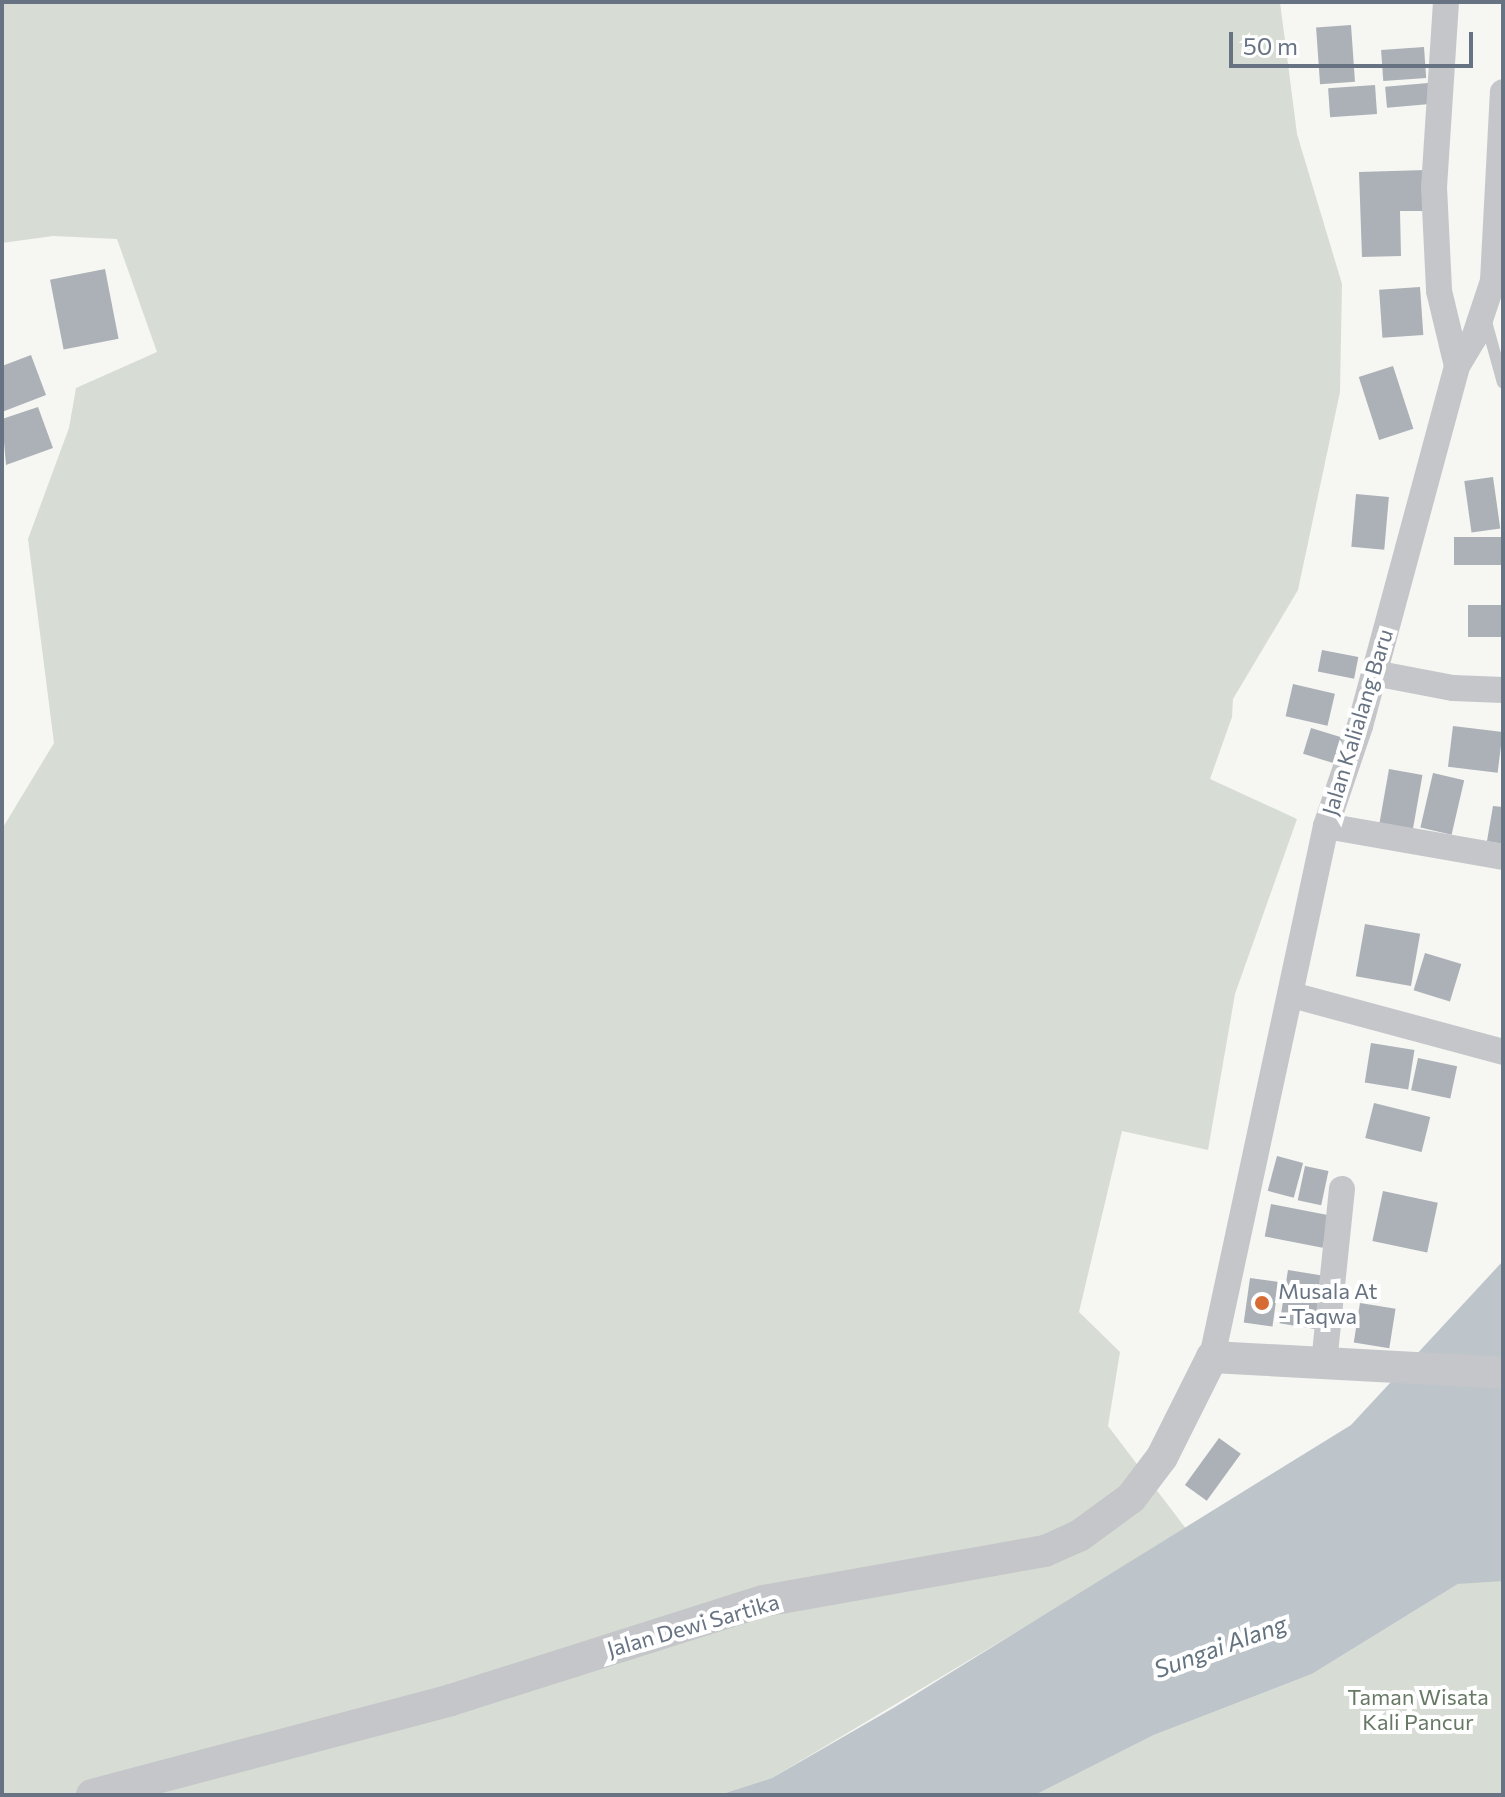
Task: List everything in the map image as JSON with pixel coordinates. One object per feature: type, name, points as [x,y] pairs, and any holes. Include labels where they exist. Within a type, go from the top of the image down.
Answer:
[{"type":"street","points":[[1446,2],[1434,187],[1439,291],[1457,366]]},
{"type":"street","name":"Jalan Kalialang Baru","points":[[1212,1357],[1326,826],[1374,673],[1457,366],[1498,280],[1503,92]]},
{"type":"street","points":[[1374,673],[1503,690]]},
{"type":"street","points":[[1326,826],[1503,857]]},
{"type":"street","points":[[1292,995],[1503,1052]]},
{"type":"street","points":[[1324,1363],[1342,1189]]},
{"type":"street","points":[[1212,1357],[1503,1373]]},
{"type":"street","name":"Jalan Dewi Sartika","points":[[92,1795],[451,1700],[764,1601],[1045,1551],[1079,1536],[1131,1498],[1162,1457],[1212,1357]]},
{"type":"lane","points":[[1483,311],[1503,383]]},
{"type":"green space","points":[[2,2],[1280,2],[1297,134],[1342,284],[1340,392],[1298,590],[1233,699],[1232,717],[1210,779],[1297,819],[1235,994],[1208,1150],[1122,1131],[1079,1312],[1120,1352],[1108,1426],[1187,1530],[772,1778],[719,1795],[2,1795],[2,829],[54,743],[28,539],[69,428],[76,388],[157,352],[117,239],[53,236],[2,243]]},
{"type":"green space","name":"Taman Wisata Kali Pancur","points":[[1493,1578],[1503,1581],[1503,1795],[1035,1795],[1154,1735],[1312,1674],[1458,1584]]},
{"type":"water","name":"Sungai Alang","points":[[1503,1261],[1503,1581],[1458,1584],[1312,1674],[1154,1735],[1035,1795],[719,1795],[772,1778],[895,1707],[1351,1425]]},
{"type":"building","points":[[1351,25],[1355,82],[1320,84],[1316,27]]},
{"type":"building","points":[[1424,47],[1426,78],[1383,81],[1381,50]]},
{"type":"building","points":[[1428,83],[1430,104],[1387,108],[1385,87]]},
{"type":"building","points":[[1375,85],[1377,114],[1330,117],[1328,88]]},
{"type":"building","points":[[1426,170],[1427,211],[1400,211],[1401,256],[1362,257],[1359,172]]},
{"type":"building","points":[[105,269],[119,339],[64,349],[50,280]]},
{"type":"building","points":[[1420,287],[1423,335],[1382,338],[1379,290]]},
{"type":"building","points":[[31,355],[46,395],[2,412],[2,366]]},
{"type":"building","points":[[1393,366],[1413,429],[1379,440],[1359,377]]},
{"type":"building","points":[[38,407],[53,448],[6,465],[2,419]]},
{"type":"building","points":[[1493,477],[1500,528],[1472,533],[1464,481]]},
{"type":"building","points":[[1356,494],[1389,497],[1384,550],[1351,547]]},
{"type":"building","points":[[1454,537],[1503,537],[1503,565],[1454,565]]},
{"type":"building","points":[[1468,605],[1503,605],[1503,637],[1468,637]]},
{"type":"building","points":[[1322,650],[1358,657],[1354,679],[1318,672]]},
{"type":"building","points":[[1293,684],[1335,694],[1327,726],[1286,716]]},
{"type":"building","points":[[1453,726],[1503,732],[1498,773],[1448,767]]},
{"type":"building","points":[[1311,728],[1350,740],[1342,766],[1303,754]]},
{"type":"building","points":[[1389,769],[1422,775],[1413,830],[1379,824]]},
{"type":"building","points":[[1433,773],[1464,780],[1452,835],[1420,828]]},
{"type":"building","points":[[1493,806],[1503,807],[1503,844],[1487,841]]},
{"type":"building","points":[[1365,924],[1420,934],[1411,986],[1356,976]]},
{"type":"building","points":[[1425,953],[1461,964],[1450,1001],[1414,990]]},
{"type":"building","points":[[1371,1043],[1414,1050],[1408,1089],[1365,1083]]},
{"type":"building","points":[[1418,1058],[1457,1066],[1450,1099],[1411,1090]]},
{"type":"building","points":[[1374,1103],[1430,1117],[1422,1152],[1365,1138]]},
{"type":"building","points":[[1277,1156],[1303,1163],[1294,1198],[1268,1191]]},
{"type":"building","points":[[1305,1166],[1328,1171],[1321,1205],[1298,1200]]},
{"type":"building","points":[[1383,1191],[1438,1203],[1427,1253],[1372,1241]]},
{"type":"building","points":[[1271,1204],[1329,1215],[1323,1248],[1265,1236]]},
{"type":"building","points":[[1288,1270],[1324,1276],[1315,1329],[1280,1323]]},
{"type":"building","name":"Musala At - Taqwa","points":[[1250,1278],[1279,1282],[1272,1327],[1244,1323]]},
{"type":"building","points":[[1360,1303],[1396,1309],[1389,1348],[1354,1343]]},
{"type":"building","points":[[1219,1438],[1241,1454],[1207,1501],[1185,1485]]},
{"type":"place","name":"Musala At - Taqwa","points":[[1262,1303]]}]
